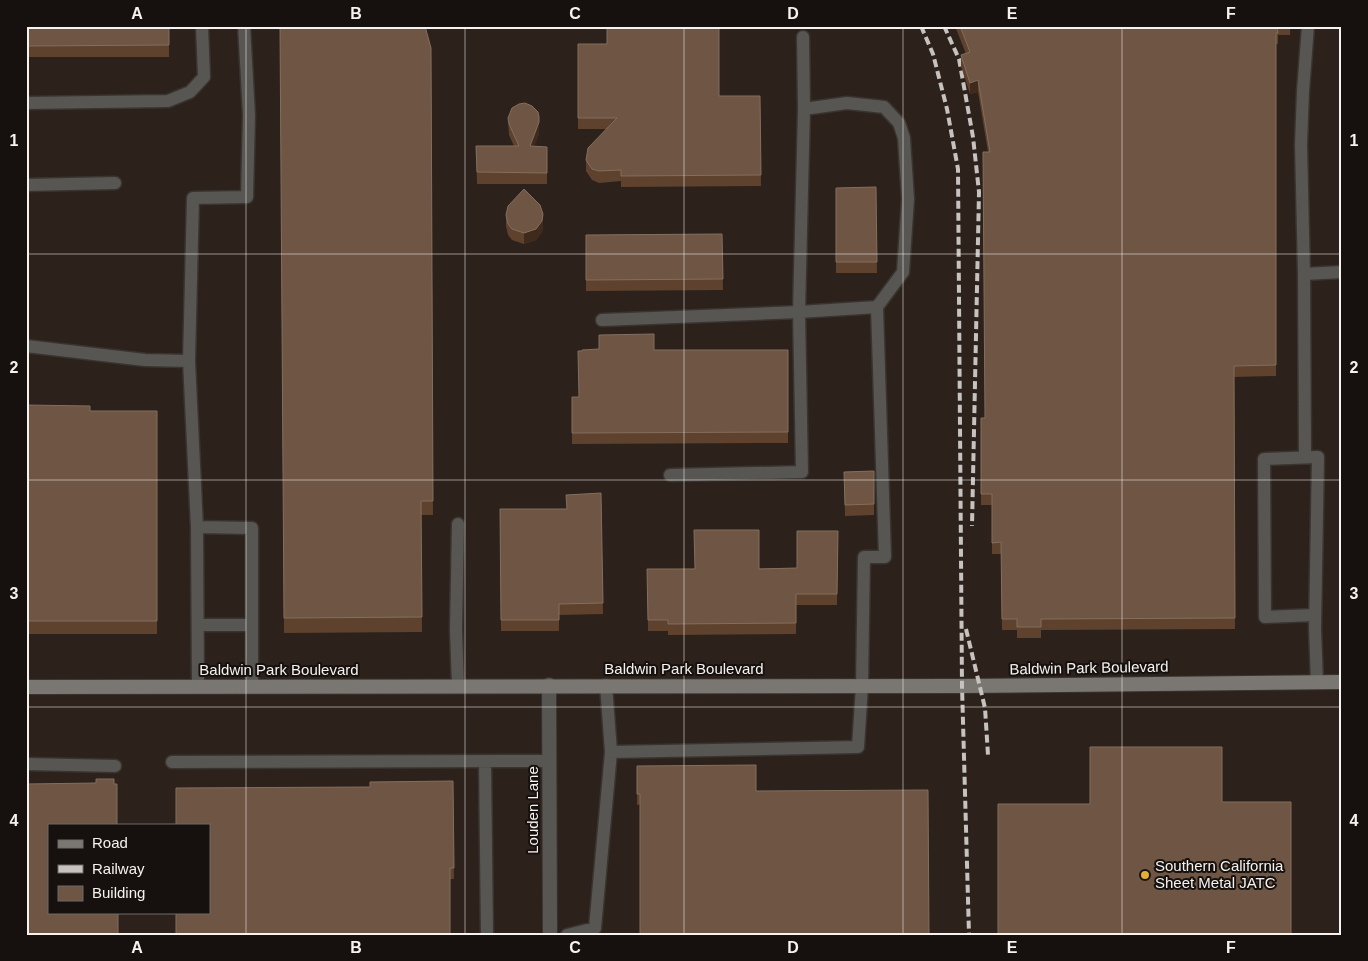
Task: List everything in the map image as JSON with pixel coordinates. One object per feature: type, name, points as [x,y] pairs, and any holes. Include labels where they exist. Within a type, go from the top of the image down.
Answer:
[{"type":"main road","name":"Baldwin Park Boulevard","points":[[26,687],[862,686],[1342,682]]},
{"type":"street","name":"Louden Lane","points":[[549,685],[550,935]]},
{"type":"lane","points":[[26,103],[168,102],[190,92],[204,77],[202,26]]},
{"type":"lane","points":[[198,686],[197,527],[189,361],[193,198],[247,198],[249,115],[244,26]]},
{"type":"lane","points":[[1305,457],[1301,146],[1302,91],[1308,26]]},
{"type":"lane","points":[[670,475],[802,472],[799,312],[804,109],[803,37]]},
{"type":"lane","points":[[611,752],[858,747],[862,686],[864,557],[885,557],[877,307],[903,272],[908,199],[904,138],[899,123],[884,107],[847,103],[804,109]]},
{"type":"lane","points":[[26,185],[115,184]]},
{"type":"lane","points":[[1304,274],[1342,272]]},
{"type":"lane","points":[[602,320],[877,307]]},
{"type":"lane","points":[[26,346],[145,360],[189,361]]},
{"type":"lane","points":[[1315,615],[1265,616],[1264,459],[1318,457],[1315,615],[1317,682]]},
{"type":"lane","points":[[458,524],[456,630],[458,685]]},
{"type":"lane","points":[[197,527],[252,528],[252,686]]},
{"type":"lane","points":[[198,625],[252,625]]},
{"type":"lane","points":[[567,935],[597,931],[611,752],[606,685]]},
{"type":"lane","points":[[172,762],[549,761]]},
{"type":"lane","points":[[485,762],[487,935]]},
{"type":"lane","points":[[26,764],[115,766]]},
{"type":"shaded area","points":[[26,26],[1342,26],[1342,935],[26,935]]},
{"type":"building","points":[[26,26],[169,26],[169,45],[26,46]]},
{"type":"building","points":[[280,26],[425,26],[431,48],[433,501],[421,501],[422,617],[284,618]]},
{"type":"building","points":[[607,26],[719,26],[719,96],[760,96],[761,175],[621,176],[621,170],[599,171],[592,169],[586,160],[588,148],[617,118],[578,118],[578,44],[607,44]]},
{"type":"building","points":[[960,26],[1277,26],[1276,365],[1234,366],[1235,618],[1041,619],[1041,627],[1017,627],[1017,619],[1002,619],[1001,542],[992,543],[992,494],[981,494],[981,418],[985,418],[983,152],[990,152],[978,80],[970,83],[961,55],[970,52]]},
{"type":"building","points":[[525,103],[532,106],[538,112],[539,122],[530,146],[547,147],[547,173],[477,172],[476,146],[519,146],[508,118],[512,108]]},
{"type":"building","points":[[876,187],[877,262],[836,262],[836,188]]},
{"type":"building","points":[[524,189],[540,205],[543,214],[542,221],[536,229],[524,233],[512,229],[508,224],[506,215],[508,206]]},
{"type":"building","points":[[722,234],[723,279],[586,280],[586,235]]},
{"type":"building","points":[[654,334],[654,350],[788,350],[788,432],[572,433],[572,397],[579,397],[578,351],[599,349],[599,335]]},
{"type":"building","points":[[26,405],[90,406],[90,411],[157,411],[157,621],[26,621]]},
{"type":"building","points":[[874,471],[874,504],[845,505],[844,472]]},
{"type":"building","points":[[601,493],[603,603],[559,604],[559,620],[501,620],[500,509],[567,509],[566,495]]},
{"type":"building","points":[[694,530],[759,530],[759,569],[797,568],[797,531],[838,531],[837,594],[796,594],[796,623],[668,624],[668,620],[648,620],[647,569],[695,569]]},
{"type":"building","name":"Southern California Sheet Metal JATC","points":[[1090,747],[1222,747],[1222,802],[1291,802],[1291,935],[998,935],[998,804],[1090,804]]},
{"type":"building","points":[[756,765],[756,791],[928,790],[929,935],[640,935],[640,794],[637,794],[637,766]]},
{"type":"building","points":[[96,779],[114,779],[114,784],[117,784],[117,824],[48,824],[48,914],[118,914],[118,935],[26,935],[26,784],[96,783]]},
{"type":"building","points":[[453,781],[454,868],[450,868],[450,935],[176,935],[176,914],[210,914],[210,824],[176,824],[176,788],[370,787],[370,782]]},
{"type":"railway","points":[[921,26],[933,54],[947,109],[958,169],[962,686],[969,935]]},
{"type":"railway","points":[[944,26],[959,59],[973,137],[979,192],[972,526]]},
{"type":"railway","points":[[966,629],[985,708],[988,755]]},
{"type":"place","name":"Southern California Sheet Metal JATC","points":[[1145,875]]}]
